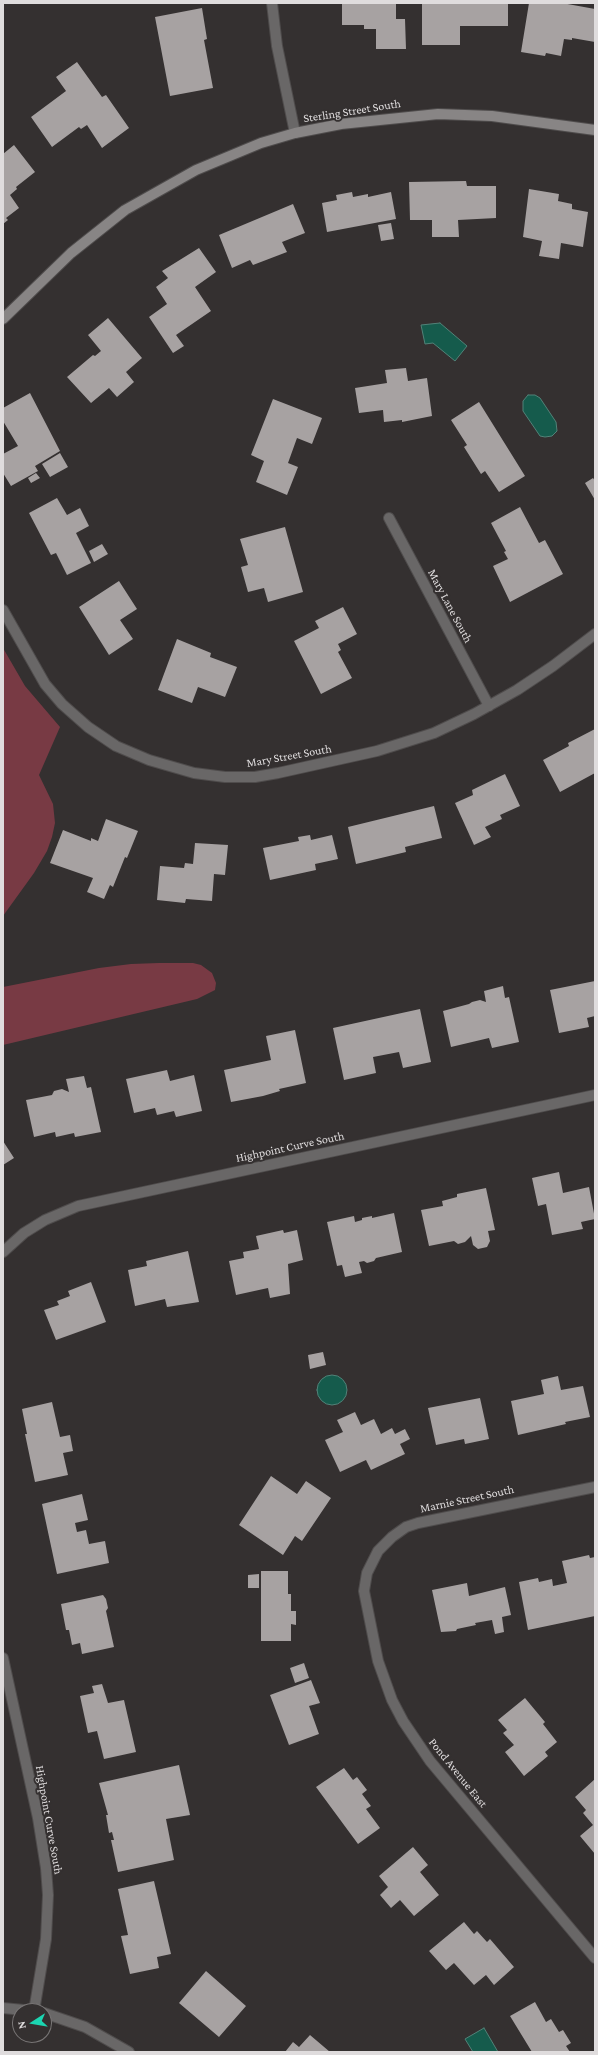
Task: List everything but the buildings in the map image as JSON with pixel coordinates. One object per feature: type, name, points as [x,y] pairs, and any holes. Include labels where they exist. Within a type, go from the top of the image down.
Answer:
[{"type":"street","points":[[272,3],[278,53],[295,134]]},
{"type":"street","name":"Sterling Street South","points":[[3,319],[71,253],[132,206],[167,185],[212,162],[261,143],[295,134],[354,122],[444,114],[498,116],[595,130]]},
{"type":"street","name":"Mary Lane South","points":[[389,518],[489,706]]},
{"type":"street","name":"Mary Street South","points":[[3,610],[46,684],[62,704],[78,720],[97,734],[126,751],[160,764],[194,773],[225,777],[255,777],[361,755],[434,733],[489,706],[542,674],[595,634]]},
{"type":"street","name":"Highpoint Curve South","points":[[3,1252],[24,1233],[45,1220],[78,1206],[595,1095]]},
{"type":"street","name":"Marnie Street South","points":[[367,1573],[378,1551],[387,1541],[401,1530],[413,1525],[595,1487]]},
{"type":"street","name":"Pond Avenue East","points":[[367,1573],[364,1598],[375,1649],[387,1687],[403,1721],[430,1761],[595,1958]]},
{"type":"street","name":"Highpoint Curve South","points":[[3,1658],[38,1818],[46,1868],[48,1895],[46,1939],[35,2003]]},
{"type":"street","points":[[52,2016],[85,2027],[129,2052]]},
{"type":"shaded area","points":[[440,323],[467,346],[455,361],[433,343],[425,344],[421,325]]},
{"type":"shaded area","points":[[528,395],[535,395],[540,398],[556,422],[557,431],[552,436],[540,436],[523,411],[523,401]]},
{"type":"shaded area","points":[[3,648],[25,686],[60,727],[39,775],[53,804],[55,823],[52,837],[47,851],[34,873],[3,916]]},
{"type":"shaded area","points":[[193,963],[201,965],[212,973],[216,983],[215,990],[197,999],[3,1045],[3,987],[99,968],[131,964]]},
{"type":"shaded area","points":[[332,1375],[338,1376],[346,1384],[346,1396],[338,1404],[332,1405],[326,1404],[318,1396],[317,1390],[318,1384],[326,1376]]},
{"type":"shaded area","points":[[484,2028],[498,2052],[473,2052],[465,2039]]}]
